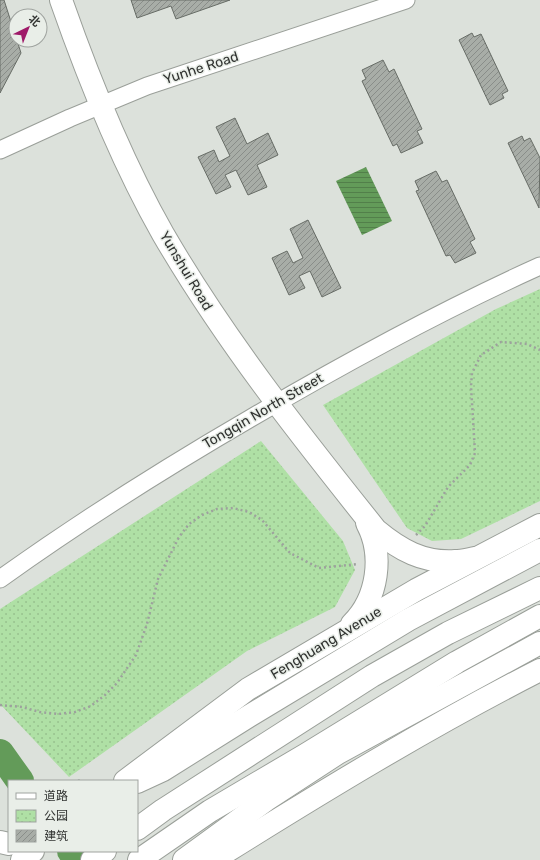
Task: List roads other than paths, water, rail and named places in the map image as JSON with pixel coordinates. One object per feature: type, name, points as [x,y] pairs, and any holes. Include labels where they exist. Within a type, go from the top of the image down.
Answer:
[{"type":"main road","name":"Yunshui Road","points":[[61,0],[80,53],[118,144],[139,189],[184,269],[215,317],[277,403],[362,513]]},
{"type":"main road","points":[[362,513],[376,530],[393,544],[412,554],[433,560],[455,561],[476,558]]},
{"type":"main road","points":[[344,632],[357,619],[368,603],[374,586],[376,548],[371,530],[362,513]]},
{"type":"main road","name":"Fenghuang Avenue","points":[[126,780],[248,689],[416,590],[540,525]]},
{"type":"main road","points":[[138,782],[163,770],[324,670],[408,620],[540,550]]},
{"type":"main road","points":[[138,827],[372,676],[448,633],[540,588]]},
{"type":"main road","points":[[139,860],[210,811],[306,755],[457,662],[540,616]]},
{"type":"main road","points":[[184,860],[266,800],[338,754],[540,643]]},
{"type":"main road","points":[[213,860],[320,793],[498,692],[540,670]]},
{"type":"main road","points":[[22,860],[32,852]]},
{"type":"main road","points":[[92,860],[104,852]]},
{"type":"street","name":"Yunhe Road","points":[[0,150],[147,86],[406,0]]},
{"type":"street","name":"Tongqin North Street","points":[[0,579],[140,485],[277,403],[391,339],[450,308],[540,266]]},
{"type":"waterway","points":[[0,753],[19,780]]},
{"type":"waterway","points":[[72,852],[78,860]]}]
